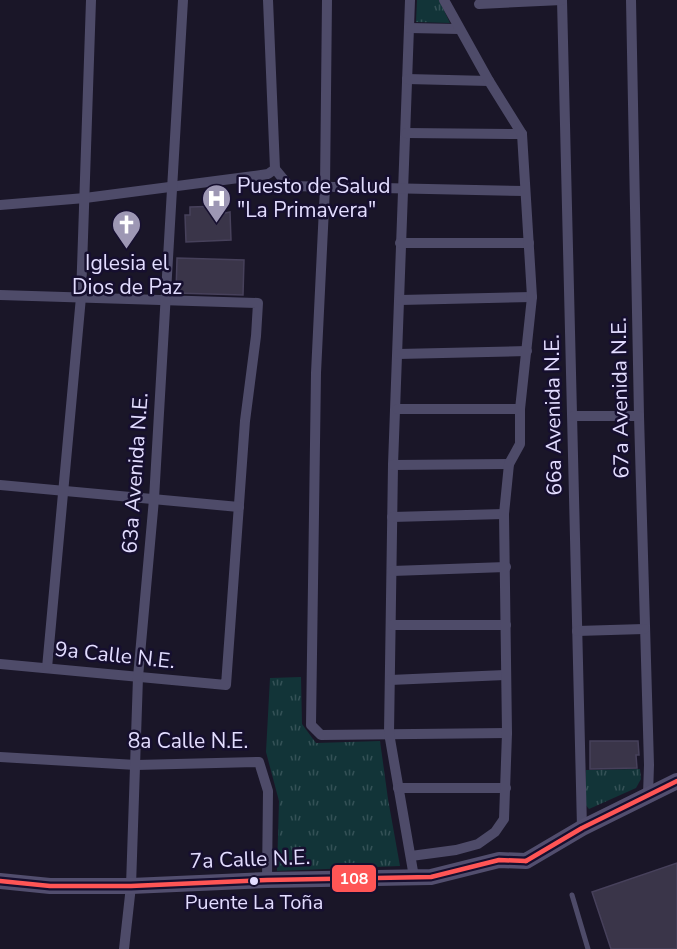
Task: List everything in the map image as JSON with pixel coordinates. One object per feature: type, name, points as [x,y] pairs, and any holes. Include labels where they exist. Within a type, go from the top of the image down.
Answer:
[{"type":"street","points":[[47,668],[81,297],[91,0]]},
{"type":"street","name":"63a Avenida N.E.","points":[[124,949],[131,886],[138,677],[154,499],[183,0]]},
{"type":"street","points":[[268,0],[275,169],[289,186],[525,191]]},
{"type":"street","points":[[327,0],[325,188],[316,373],[311,725],[321,735],[507,733]]},
{"type":"street","points":[[410,0],[400,243],[397,410],[393,465],[389,733],[414,877]]},
{"type":"street","points":[[411,856],[456,850],[478,844],[495,832],[504,819],[507,733],[504,514],[509,464],[520,444],[520,409],[532,297],[522,134],[489,81],[444,0]]},
{"type":"street","points":[[478,4],[495,1],[562,0]]},
{"type":"street","name":"66a Avenida N.E.","points":[[562,0],[582,828]]},
{"type":"street","name":"67a Avenida N.E.","points":[[632,0],[648,795]]},
{"type":"street","points":[[409,28],[459,29]]},
{"type":"street","points":[[407,79],[489,81]]},
{"type":"street","points":[[406,133],[522,134]]},
{"type":"street","points":[[0,205],[85,198],[172,187],[268,174],[275,169]]},
{"type":"street","points":[[400,243],[529,243]]},
{"type":"street","points":[[0,295],[258,303],[238,507],[0,485]]},
{"type":"street","points":[[400,300],[532,297]]},
{"type":"street","points":[[398,354],[527,351]]},
{"type":"street","points":[[397,410],[520,409]]},
{"type":"street","points":[[573,416],[639,416]]},
{"type":"street","points":[[393,465],[509,464]]},
{"type":"street","name":"9a Calle N.E.","points":[[0,664],[226,685],[238,507]]},
{"type":"street","points":[[392,517],[504,514]]},
{"type":"street","points":[[392,571],[506,567]]},
{"type":"street","points":[[392,625],[506,625]]},
{"type":"street","points":[[577,631],[645,629]]},
{"type":"street","points":[[390,680],[505,675]]},
{"type":"street","name":"8a Calle N.E.","points":[[0,757],[136,765],[259,762],[268,791],[267,880]]},
{"type":"street","points":[[582,828],[677,781]]},
{"type":"street","points":[[398,788],[506,788]]},
{"type":"street","name":"7a Calle N.E.","points":[[0,881],[50,886],[131,886],[267,880],[431,877],[499,860],[526,861],[582,828]]},
{"type":"lane","points":[[572,895],[588,949]]},
{"type":"green space","points":[[417,0],[439,0],[450,23],[416,22]]},
{"type":"green space","points":[[301,677],[302,724],[316,743],[380,741],[400,866],[277,871],[279,801],[266,752],[270,678]]},
{"type":"green space","points":[[640,769],[641,779],[636,788],[589,809],[585,804],[586,770]]},
{"type":"building","points":[[224,206],[225,213],[230,212],[231,240],[186,242],[185,215],[190,215],[190,207]]},
{"type":"building","points":[[177,258],[244,260],[243,295],[176,293]]},
{"type":"building","points":[[590,741],[638,741],[637,768],[590,769]]},
{"type":"building","points":[[677,863],[677,949],[611,949],[592,892]]},
{"type":"transit line","name":"108","points":[[526,861],[582,828],[677,781]]},
{"type":"transit line","name":"108","points":[[0,881],[50,886],[131,886],[267,880],[431,877],[499,860],[526,861]]},
{"type":"place","name":"Puesto de Salud \"La Primavera\"","points":[[216,224]]},
{"type":"place","name":"Iglesia el Dios de Paz","points":[[127,250]]},
{"type":"place","name":"Puente La Toña","points":[[254,881]]}]
